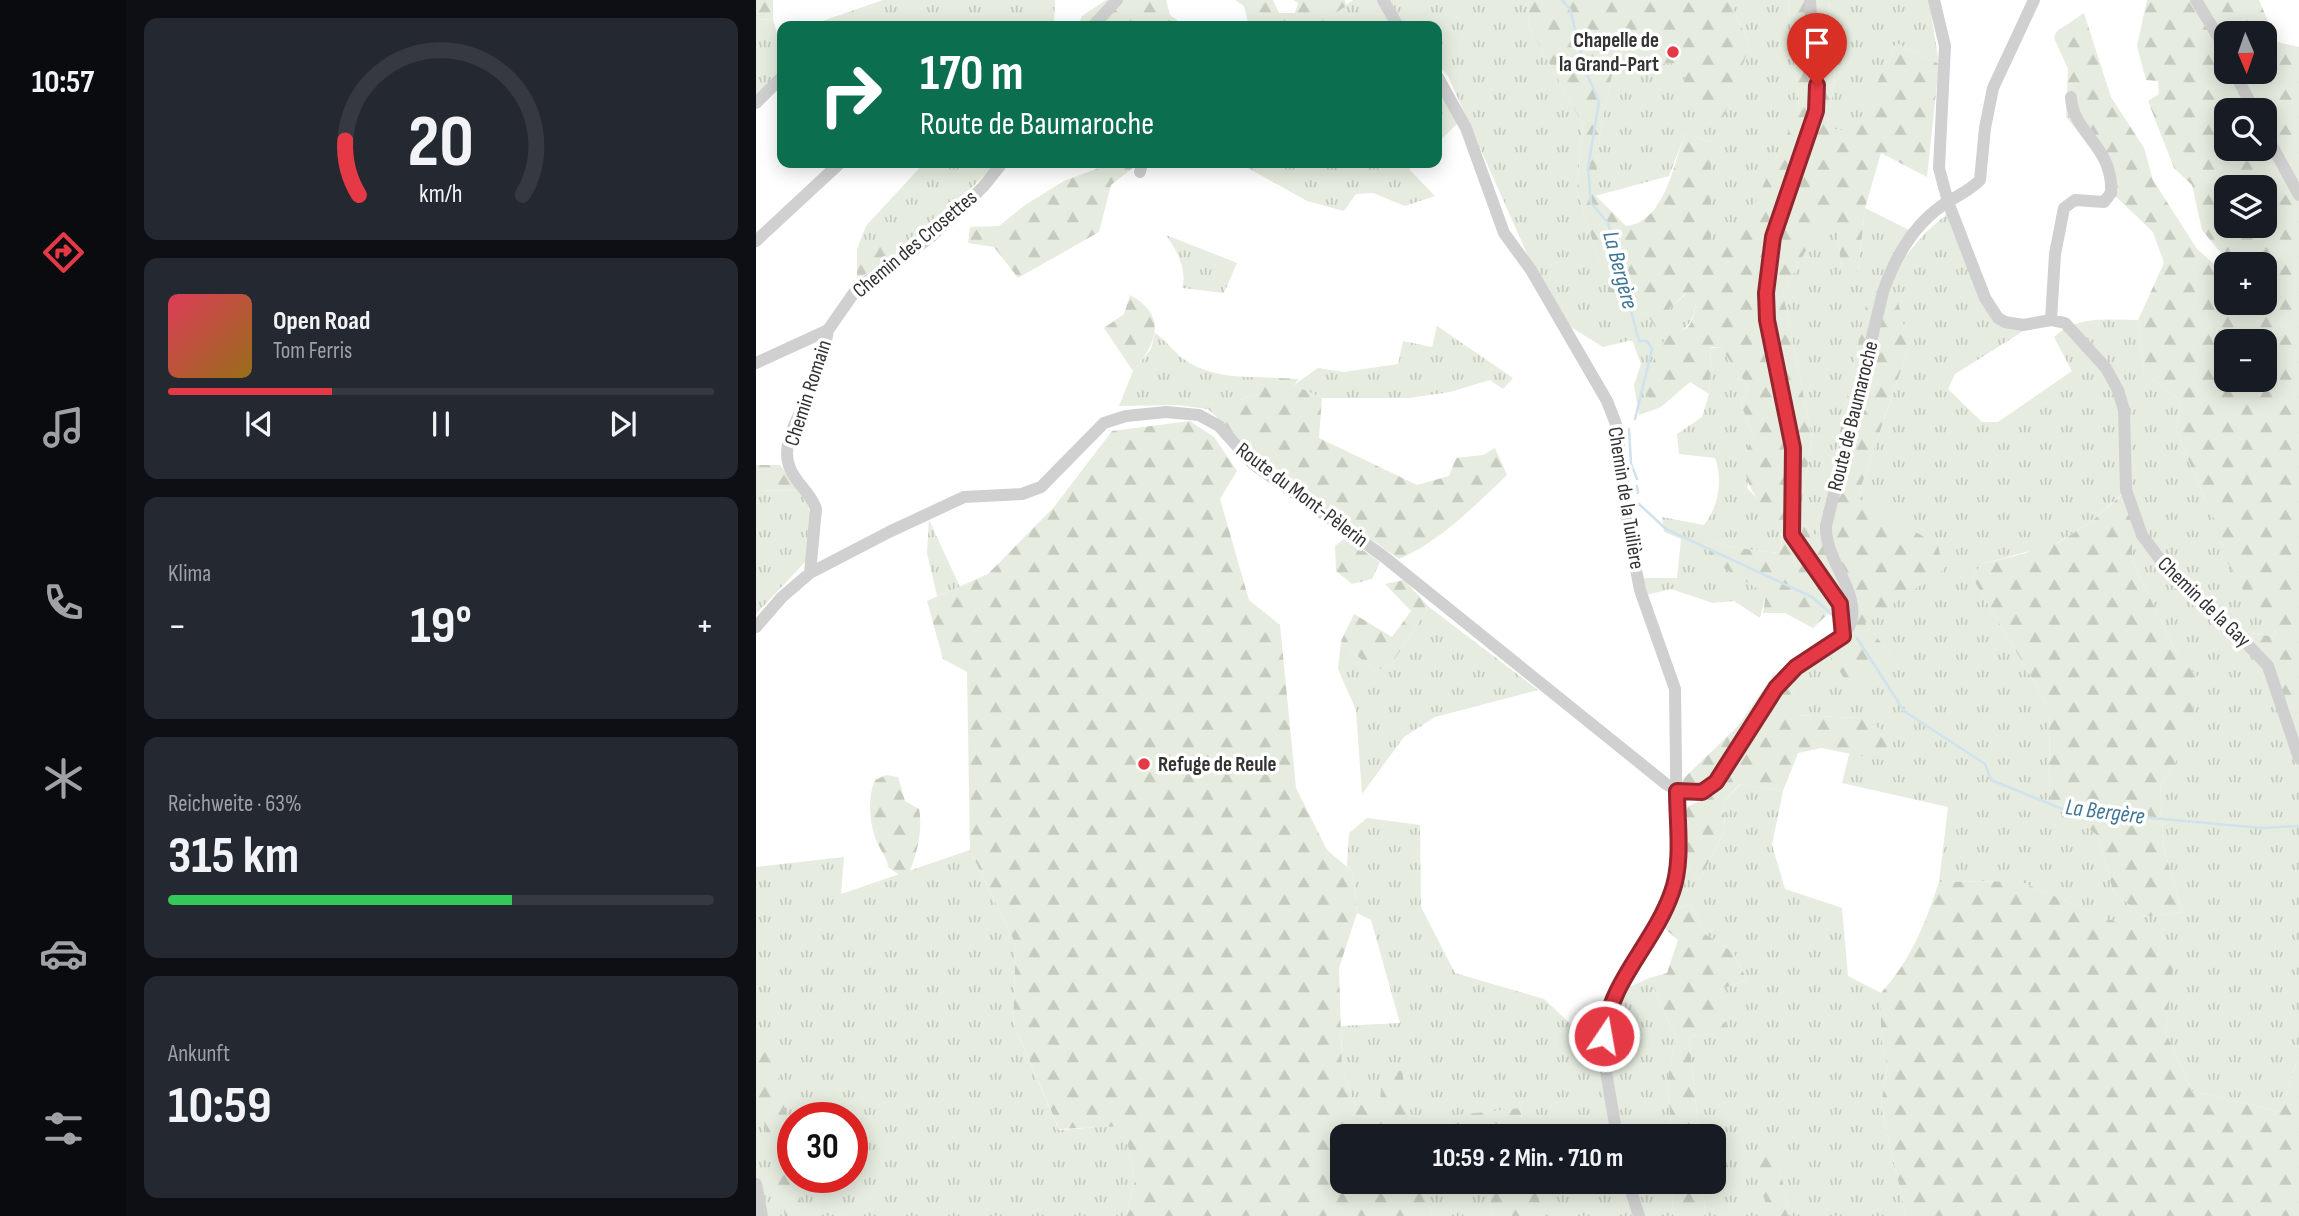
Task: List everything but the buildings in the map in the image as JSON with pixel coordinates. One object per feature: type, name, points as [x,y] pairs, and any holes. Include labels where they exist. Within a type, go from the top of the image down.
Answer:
[{"type":"street","points":[[1098,21],[1118,0]]},
{"type":"street","points":[[1383,0],[1395,21]]},
{"type":"street","points":[[1677,791],[1702,792],[1716,782],[1776,688],[1796,667],[1843,636],[1840,604],[1792,535],[1793,448],[1767,320],[1766,293],[1773,237],[1816,111],[1810,0]]},
{"type":"street","points":[[1934,0],[1945,46],[1938,160],[1948,202],[1985,298],[1998,318],[2014,325],[2051,320],[2055,254],[2064,208],[2075,200],[2105,202],[2111,193],[2106,163],[2094,139],[2071,112],[2071,97]]},
{"type":"street","name":"Route de Baumaroche","points":[[1843,636],[1850,625],[1854,610],[1827,548],[1826,527],[1888,276],[1901,251],[1917,230],[1948,202],[1970,190],[1980,180],[1993,88],[2034,0]]},
{"type":"street","points":[[2196,0],[2214,30]]},
{"type":"street","points":[[756,103],[777,82]]},
{"type":"street","name":"Chemin de la Tuilière","points":[[1442,85],[1466,128],[1504,233],[1531,270],[1607,401],[1616,424],[1629,533],[1640,590],[1675,689],[1677,860],[1672,893],[1616,990],[1605,1023],[1605,1066],[1615,1124]]},
{"type":"street","points":[[2277,155],[2299,195]]},
{"type":"street","points":[[756,241],[835,168]]},
{"type":"street","name":"Chemin des Crosettes","points":[[828,330],[858,287],[906,256],[933,234],[983,187],[998,168]]},
{"type":"street","name":"Chemin de la Gay","points":[[2051,320],[2072,328],[2106,368],[2118,390],[2125,422],[2126,489],[2148,546],[2176,581],[2233,629],[2268,666],[2299,758]]},
{"type":"street","points":[[756,363],[828,330]]},
{"type":"street","name":"Chemin Romain","points":[[810,573],[816,509],[813,498],[790,470],[787,455],[793,430],[810,393],[828,330]]},
{"type":"street","name":"Route du Mont-Pèlerin","points":[[756,627],[782,597],[810,573],[957,499],[1036,490],[1054,477],[1090,434],[1104,422],[1153,413],[1199,415],[1219,426],[1253,464],[1383,556],[1677,791]]},
{"type":"street","points":[[756,1184],[762,1216]]},
{"type":"street","points":[[1632,1194],[1639,1216]]},
{"type":"green space","points":[[756,0],[773,0],[773,19],[756,20]]},
{"type":"green space","points":[[883,0],[1055,0],[1054,21],[822,21]]},
{"type":"green space","points":[[1106,0],[1166,0],[1170,15],[1178,21],[1080,21],[1082,16]]},
{"type":"green space","points":[[1235,0],[1273,0],[1279,13],[1295,13],[1298,3],[1293,0],[1345,0],[1346,6],[1324,21],[1248,21],[1244,6]]},
{"type":"green space","points":[[1353,0],[1377,0],[1389,21],[1323,21]]},
{"type":"green space","points":[[1389,0],[1526,0],[1530,28],[1583,125],[1577,191],[1614,308],[1628,301],[1648,316],[1657,330],[1670,308],[1686,294],[1696,302],[1688,325],[1666,338],[1644,394],[1661,407],[1639,415],[1634,385],[1641,364],[1632,340],[1603,347],[1566,324],[1533,267],[1448,76],[1442,69],[1442,21],[1401,21]]},
{"type":"green space","points":[[1526,0],[1729,0],[1750,45],[1718,132],[1685,85],[1683,63],[1614,65],[1597,163],[1596,196],[1626,226],[1639,222],[1659,203],[1685,134],[1711,142],[1711,245],[1736,244],[1799,108],[1788,0],[1829,0],[1835,78],[1827,128],[1854,132],[1896,43],[1939,64],[1927,177],[1881,153],[1865,208],[1858,272],[1841,272],[1838,233],[1826,213],[1783,293],[1812,438],[1799,519],[1818,538],[1869,291],[1896,293],[1909,347],[1857,498],[1938,545],[1943,570],[1865,623],[1892,656],[1850,688],[1828,652],[1850,631],[1832,610],[1813,628],[1785,613],[1763,613],[1766,594],[1708,558],[1715,542],[1730,547],[1778,553],[1782,540],[1779,528],[1752,491],[1746,476],[1746,458],[1753,437],[1741,404],[1748,386],[1720,347],[1711,347],[1709,394],[1690,382],[1661,407],[1644,394],[1651,366],[1660,347],[1670,336],[1688,327],[1696,302],[1685,294],[1670,308],[1662,330],[1657,330],[1648,316],[1628,301],[1614,309],[1577,191],[1583,125],[1530,28]]},
{"type":"green space","points":[[1729,0],[1788,0],[1799,108],[1736,245],[1711,245],[1711,142],[1685,134],[1669,176],[1595,196],[1595,179],[1601,130],[1614,65],[1683,63],[1750,45]]},
{"type":"green space","points":[[1829,0],[1929,0],[1939,64],[1896,43],[1854,133],[1827,128],[1835,78]]},
{"type":"green space","points":[[2147,0],[2259,0],[2268,21],[2214,21],[2214,84],[2277,84],[2277,42],[2299,47],[2299,762],[2269,679],[2239,642],[2237,631],[2275,637],[2276,627],[2259,618],[2216,542],[2222,533],[2208,507],[2176,430],[2181,401],[2144,372],[2138,320],[2164,263],[2153,232],[2111,192],[2108,167],[2066,117],[2068,69],[2054,38],[2056,32],[2084,13],[2111,97],[2144,148],[2153,180],[2197,249],[2214,264],[2214,315],[2277,315],[2277,252],[2220,252],[2202,230],[2192,185],[2174,168],[2148,101],[2159,94],[2158,81],[2146,80],[2137,46]]},
{"type":"green space","points":[[773,19],[777,34],[777,77],[756,97],[756,20]]},
{"type":"green space","points":[[1442,94],[1458,123],[1442,138]]},
{"type":"green space","points":[[919,168],[991,168],[922,239],[903,253],[864,241],[857,249],[866,226]]},
{"type":"green space","points":[[1099,168],[1133,168],[1111,185],[1099,232],[1018,278],[994,247],[968,243],[970,227],[999,226],[1025,205],[1064,181]]},
{"type":"green space","points":[[1248,168],[1410,168],[1435,196],[1405,206],[1373,193],[1356,194],[1344,211],[1307,201]]},
{"type":"green space","points":[[1955,207],[1995,306],[2010,320],[2033,325],[1955,374],[1948,389],[1982,422],[1998,422],[2072,371],[2054,337],[2063,330],[2094,320],[2138,320],[2144,372],[2181,401],[2176,430],[2208,507],[2276,627],[2275,637],[2238,631],[2269,679],[2299,762],[2299,1054],[2281,1112],[2192,1091],[2166,1033],[2174,947],[2019,881],[1939,882],[1948,807],[1842,783],[1850,751],[1887,761],[1860,718],[1794,715],[1789,682],[1801,669],[1828,652],[1850,687],[1892,656],[1865,623],[1857,498],[1909,347],[1869,292],[1818,538],[1799,519],[1812,438],[1783,293],[1826,212],[1838,233],[1841,272],[1858,272],[1865,208],[1911,231],[1904,258],[1925,233]],"holes":[[[2123,493],[2132,561],[2177,654],[2197,677],[2175,764],[2160,786],[2164,849],[2182,912],[2143,917],[2113,891],[2098,836],[2050,799],[2049,707],[1972,577],[1982,564],[2055,544],[2091,522]]]},
{"type":"green space","points":[[1166,235],[1237,263],[1224,293],[1182,288],[1182,267]]},
{"type":"green space","points":[[864,241],[900,241],[903,253],[857,279],[857,249]]},
{"type":"green space","points":[[1130,295],[1150,312],[1155,330],[1148,350],[1133,371],[1104,328],[1124,314]]},
{"type":"green space","points":[[1437,326],[1513,378],[1503,389],[1490,380],[1450,392],[1409,398],[1322,398],[1294,385],[1318,368],[1344,372],[1398,364],[1403,341],[1432,347]]},
{"type":"green space","points":[[1155,333],[1184,359],[1205,370],[1258,377],[1258,394],[1236,401],[1214,401],[1208,409],[1176,405],[1119,406],[1133,371],[1151,349]]},
{"type":"green space","points":[[1720,347],[1748,386],[1741,404],[1753,437],[1747,488],[1774,518],[1779,527],[1781,544],[1778,553],[1730,547],[1715,542],[1766,594],[1760,618],[1734,601],[1713,603],[1671,589],[1646,595],[1642,578],[1677,578],[1681,539],[1664,532],[1662,517],[1704,525],[1716,501],[1719,475],[1715,458],[1679,454],[1677,434],[1702,417],[1709,394],[1711,348]]},
{"type":"green space","points":[[1258,377],[1299,379],[1294,385],[1322,398],[1319,438],[1417,485],[1449,476],[1456,458],[1483,455],[1495,448],[1507,475],[1443,533],[1399,559],[1253,457],[1208,409],[1214,401],[1236,401],[1258,394]]},
{"type":"green space","points":[[1190,421],[1214,437],[1237,471],[1220,499],[1249,600],[1280,625],[1296,788],[1327,850],[1353,872],[1357,913],[1339,968],[1342,1069],[1355,1105],[1380,1103],[1382,1071],[1402,1071],[1411,1124],[1330,1124],[1330,1194],[1426,1194],[1432,1216],[1126,1216],[1135,1180],[1124,1126],[1059,1129],[1013,1022],[1016,945],[970,850],[967,672],[943,659],[927,601],[988,574],[1054,507],[1112,431]]},
{"type":"green space","points":[[756,465],[780,465],[804,491],[756,490]]},
{"type":"green space","points":[[756,490],[804,491],[813,524],[807,560],[756,614]]},
{"type":"green space","points":[[2124,493],[2132,522],[2132,561],[2177,654],[2197,676],[2190,730],[2175,764],[2160,786],[2164,849],[2182,912],[2143,917],[2113,891],[2098,836],[2050,799],[2049,707],[1972,577],[1982,564],[2027,553],[2038,540],[2056,544],[2091,522]]},
{"type":"green space","points":[[929,520],[960,587],[937,596],[927,553]]},
{"type":"green space","points":[[1345,538],[1380,562],[1372,579],[1352,584],[1336,571],[1335,546]]},
{"type":"green space","points":[[1404,580],[1429,607],[1391,665],[1374,671],[1341,641],[1354,614],[1392,637],[1411,611],[1385,584]]},
{"type":"green space","points":[[1429,607],[1538,690],[1435,717],[1404,737],[1362,794],[1356,710],[1338,669],[1341,641],[1374,671],[1391,665]]},
{"type":"green space","points":[[1774,674],[1800,689],[1795,715],[1860,718],[1894,736],[1887,761],[1821,748],[1798,753],[1783,791],[1740,784],[1724,801],[1725,830],[1700,879],[1682,864],[1681,809],[1703,800],[1729,778],[1720,776],[1686,788],[1682,780],[1738,726]]},
{"type":"green space","points":[[886,775],[898,777],[905,801],[919,809],[920,833],[917,850],[909,873],[902,877],[888,867],[871,822],[872,787],[875,780]]},
{"type":"green space","points":[[1741,784],[1783,791],[1772,845],[1785,889],[1842,908],[1848,976],[1881,993],[1881,1034],[1887,1068],[1881,1105],[1906,1216],[1789,1216],[1778,1156],[1770,1216],[1705,1216],[1704,1194],[1726,1194],[1726,1124],[1698,1124],[1689,1036],[1714,1034],[1716,991],[1747,980],[1733,952],[1705,934],[1691,904],[1671,911],[1682,864],[1700,879],[1725,830],[1724,801]]},
{"type":"green space","points":[[1367,818],[1420,825],[1421,907],[1455,973],[1544,999],[1597,1049],[1605,998],[1649,978],[1676,1037],[1667,1083],[1671,1124],[1523,1124],[1520,1108],[1449,1117],[1449,1124],[1411,1124],[1401,1071],[1380,1104],[1355,1105],[1342,1069],[1341,1026],[1400,1023],[1371,920],[1357,913],[1353,872],[1347,866],[1349,833]]},
{"type":"green space","points":[[970,850],[1016,945],[1013,1022],[1059,1130],[1124,1125],[1135,1180],[1126,1216],[765,1216],[756,1182],[756,867],[844,857],[841,894]]},
{"type":"green space","points":[[2019,881],[2175,947],[2166,1033],[2192,1091],[2281,1112],[2299,1054],[2299,1216],[1906,1216],[1881,1105],[1887,1068],[1881,1034],[1881,993],[1901,968],[1916,941],[1939,882]]},
{"type":"green space","points":[[1691,904],[1705,934],[1733,952],[1747,980],[1716,991],[1726,1028],[1714,1034],[1689,1036],[1698,1124],[1671,1124],[1667,1083],[1676,1037],[1649,978],[1667,973],[1678,940],[1663,927],[1671,911]]},
{"type":"green space","points":[[778,1047],[784,1052],[784,1060],[777,1064],[784,1102],[777,1102],[777,1180],[756,1086],[758,1050]]},
{"type":"green space","points":[[1520,1108],[1523,1124],[1449,1124],[1449,1116]]},
{"type":"green space","points":[[1750,1155],[1778,1155],[1789,1216],[1770,1216]]},
{"type":"green space","points":[[780,1193],[799,1193],[803,1216],[785,1216]]},
{"type":"green space","points":[[1426,1194],[1488,1194],[1493,1216],[1432,1216]]},
{"type":"green space","points":[[1488,1194],[1538,1194],[1543,1216],[1493,1216]]},
{"type":"green space","points":[[1538,1194],[1674,1194],[1674,1216],[1543,1216]]},
{"type":"green space","points":[[1674,1194],[1704,1194],[1705,1216],[1674,1216]]},
{"type":"waterway","name":"La Bergère","points":[[1562,0],[1570,9],[1585,69],[1599,102],[1588,168],[1591,203],[1608,223],[1639,341],[1647,341],[1652,349],[1635,419]]},
{"type":"waterway","name":"La Bergère","points":[[1629,429],[1631,464],[1637,479]]},
{"type":"waterway","name":"La Bergère","points":[[1637,486],[1638,493]]},
{"type":"waterway","name":"La Bergère","points":[[1639,504],[1666,529],[1812,597],[1838,620]]},
{"type":"waterway","name":"La Bergère","points":[[1857,638],[1904,711],[1985,764],[1991,780],[2065,810],[2261,828],[2299,826]]},
{"type":"place","name":"Chapelle de la Grand-Part","points":[[1673,52]]},
{"type":"place","name":"Refuge de Reule","points":[[1144,764]]},
{"type":"route","points":[[1604,1036],[1605,1023],[1616,990],[1672,893],[1677,860],[1677,791],[1702,792],[1716,782],[1751,724],[1786,676],[1843,636],[1840,604],[1792,535],[1795,512],[1793,448],[1767,320],[1766,293],[1773,237],[1816,111],[1817,85]]}]
